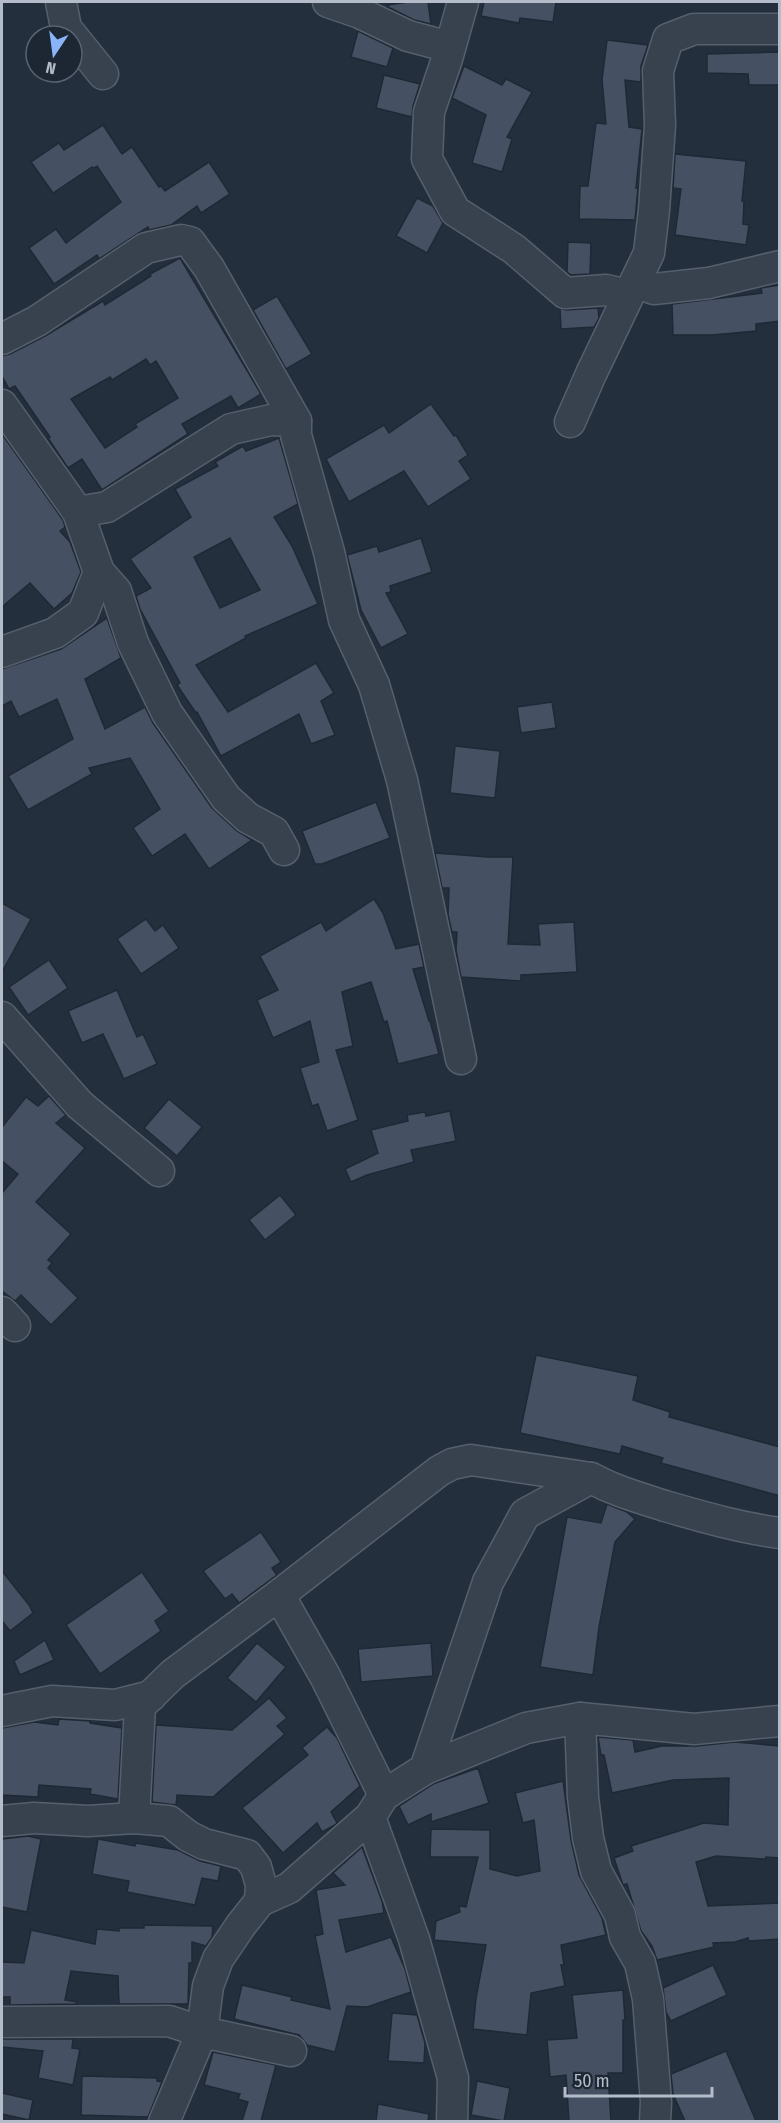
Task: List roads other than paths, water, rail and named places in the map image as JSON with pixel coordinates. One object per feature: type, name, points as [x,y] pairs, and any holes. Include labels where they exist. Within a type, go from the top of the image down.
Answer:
[{"type":"street","points":[[61,2],[66,28],[104,74]]},
{"type":"street","points":[[328,2],[360,13],[408,36],[450,47]]},
{"type":"street","points":[[463,2],[429,112],[428,159],[455,211],[514,249],[562,288],[565,293],[654,289],[709,283],[780,266]]},
{"type":"street","points":[[570,423],[649,253],[660,125],[658,71],[668,39],[694,29],[780,29]]},
{"type":"street","points":[[2,339],[37,321],[147,248],[181,240],[190,242],[209,268],[296,421],[296,435],[334,569],[344,620],[374,685],[402,780],[461,1059]]},
{"type":"street","points":[[2,405],[78,512],[133,643],[167,713],[226,798],[248,818],[274,832],[284,850]]},
{"type":"street","points":[[78,512],[107,507],[231,429],[271,420],[296,421]]},
{"type":"street","points":[[2,652],[55,633],[83,613],[108,582]]},
{"type":"street","points":[[2,1017],[80,1105],[159,1171]]},
{"type":"street","points":[[135,1818],[140,1706],[173,1674],[439,1471],[452,1464],[471,1460],[591,1478],[615,1491],[704,1518],[780,1533]]},
{"type":"street","points":[[425,1769],[488,1582],[525,1514],[591,1478]]},
{"type":"street","points":[[279,1595],[325,1676],[377,1806],[453,2078],[452,2121]]},
{"type":"street","points":[[2,1711],[52,1701],[115,1705],[151,1696]]},
{"type":"street","points":[[580,1718],[583,1797],[588,1838],[596,1871],[620,1915],[625,1937],[640,1963],[648,1999],[655,2121]]},
{"type":"street","points":[[164,2121],[202,2032],[208,1986],[218,1959],[241,1925],[260,1900],[289,1888],[377,1806],[425,1769],[526,1728],[580,1718],[694,1729],[780,1721]]},
{"type":"street","points":[[2,1821],[34,1818],[88,1821],[135,1818],[169,1821],[188,1836],[204,1844],[247,1855],[256,1867],[289,1888]]},
{"type":"street","points":[[256,1867],[261,1885],[260,1900]]},
{"type":"street","points":[[2,2022],[169,2021],[202,2032],[291,2051]]}]
